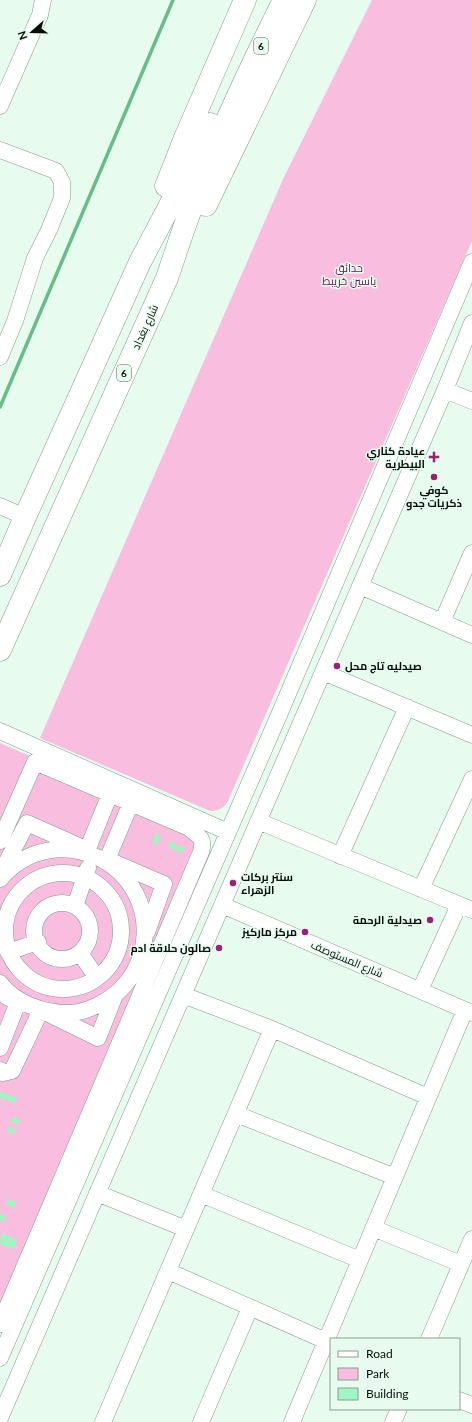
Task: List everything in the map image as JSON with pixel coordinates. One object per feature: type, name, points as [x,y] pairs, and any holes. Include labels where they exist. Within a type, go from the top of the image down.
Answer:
[{"type":"highway","points":[[140,262],[153,222],[185,138],[245,0]]},
{"type":"highway","name":"شارع بغداد","points":[[0,650],[167,278],[233,90],[268,0]]},
{"type":"highway","name":"شارع بغداد","points":[[0,575],[25,516],[140,262],[185,177],[284,0]]},
{"type":"highway","points":[[167,278],[195,227],[305,0]]},
{"type":"street","points":[[0,106],[40,14],[43,0]]},
{"type":"street","points":[[0,150],[56,171],[62,182],[62,198],[49,230],[35,258],[15,321],[0,357]]},
{"type":"street","points":[[21,1369],[0,1358],[279,715],[472,262]]},
{"type":"street","points":[[0,1418],[445,390],[472,323]]},
{"type":"street","points":[[445,390],[472,401]]},
{"type":"street","points":[[0,506],[25,516]]},
{"type":"street","points":[[442,622],[472,553]]},
{"type":"street","points":[[360,586],[472,635]]},
{"type":"street","points":[[323,672],[472,735]]},
{"type":"street","points":[[340,856],[407,707]]},
{"type":"street","points":[[279,715],[300,725]]},
{"type":"street","points":[[0,731],[228,832]]},
{"type":"street","points":[[0,841],[35,762],[189,828],[200,836],[203,844],[201,852],[0,1324]]},
{"type":"street","points":[[421,889],[472,779]]},
{"type":"street","points":[[75,906],[86,876],[88,852],[110,794]]},
{"type":"street","points":[[106,860],[131,803]]},
{"type":"street","points":[[258,821],[465,908],[420,990]]},
{"type":"street","points":[[0,875],[27,824],[106,860],[164,884],[137,967],[124,986],[115,995],[102,1004],[87,1010],[72,1013],[56,1013],[42,1010]]},
{"type":"street","points":[[0,880],[6,872],[33,854],[49,850],[65,849],[88,852]]},
{"type":"street","points":[[106,860],[120,872],[137,896],[145,925],[145,940]]},
{"type":"street","points":[[64,872],[86,876],[105,890],[112,899],[120,921],[120,944],[111,964],[96,978],[84,985],[62,989],[39,983],[21,971],[8,952],[5,941],[4,908],[22,888],[31,881],[42,876],[64,872]]},
{"type":"street","points":[[58,903],[65,903],[75,906],[86,916],[90,929],[88,942],[80,952],[68,958],[55,957],[43,950],[38,942],[35,926],[41,913],[46,908],[58,903]]},
{"type":"street","name":"شارع المستوصف","points":[[222,905],[468,1012]]},
{"type":"street","points":[[8,952],[38,942]]},
{"type":"street","points":[[80,952],[96,978]]},
{"type":"street","points":[[116,954],[137,967]]},
{"type":"street","points":[[0,983],[10,997],[18,1002],[0,1048]]},
{"type":"street","points":[[10,997],[39,983]]},
{"type":"street","points":[[0,1070],[3,1073],[12,1071],[42,1010],[39,983]]},
{"type":"street","points":[[10,997],[42,1010],[98,1038],[115,995]]},
{"type":"street","points":[[183,995],[272,1029],[428,1097]]},
{"type":"street","points":[[292,1422],[428,1097],[468,1012]]},
{"type":"street","points":[[103,1422],[272,1029]]},
{"type":"street","points":[[135,1046],[157,1055]]},
{"type":"street","points":[[236,1114],[395,1177]]},
{"type":"street","points":[[97,1193],[186,1229]]},
{"type":"street","points":[[201,1194],[360,1260]]},
{"type":"street","points":[[373,1228],[461,1264]]},
{"type":"street","points":[[429,1338],[472,1239]]},
{"type":"street","points":[[168,1271],[326,1341]]},
{"type":"street","points":[[200,1422],[250,1308]]},
{"type":"street","points":[[460,1400],[472,1405]]},
{"type":"street","points":[[393,1422],[399,1410]]},
{"type":"green space","name":"حدائق ياسين خريبط","points":[[372,0],[472,0],[472,241],[228,801],[225,806],[220,809],[210,811],[40,738],[284,177]]},
{"type":"green space","points":[[0,743],[201,830],[0,1330]]},
{"type":"building","points":[[156,834],[161,836],[157,845],[152,843]]},
{"type":"building","points":[[170,841],[179,847],[179,845],[185,848],[182,853],[168,847]]},
{"type":"building","points":[[0,1092],[17,1098],[15,1103],[0,1098]]},
{"type":"building","points":[[12,1117],[20,1120],[19,1125],[10,1122]]},
{"type":"building","points":[[8,1127],[16,1130],[14,1134],[6,1131]]},
{"type":"building","points":[[8,1199],[16,1202],[14,1208],[6,1204]]},
{"type":"building","points":[[0,1214],[6,1216],[4,1222],[0,1221]]},
{"type":"building","points":[[1,1233],[17,1240],[14,1249],[0,1244]]},
{"type":"waterway","points":[[0,407],[173,0]]},
{"type":"place","name":"عيادة كناري البيطرية","points":[[434,457]]},
{"type":"place","name":"كوفي ذكريات جدو","points":[[434,477]]},
{"type":"place","name":"صيدليه تاج محل","points":[[337,666]]},
{"type":"place","name":"سنتر بركات الزهراء","points":[[233,883]]},
{"type":"place","name":"صيدلية الرحمة","points":[[430,920]]},
{"type":"place","name":"مركز ماركيز","points":[[305,932]]},
{"type":"place","name":"صالون حلاقة ادم","points":[[219,948]]}]
